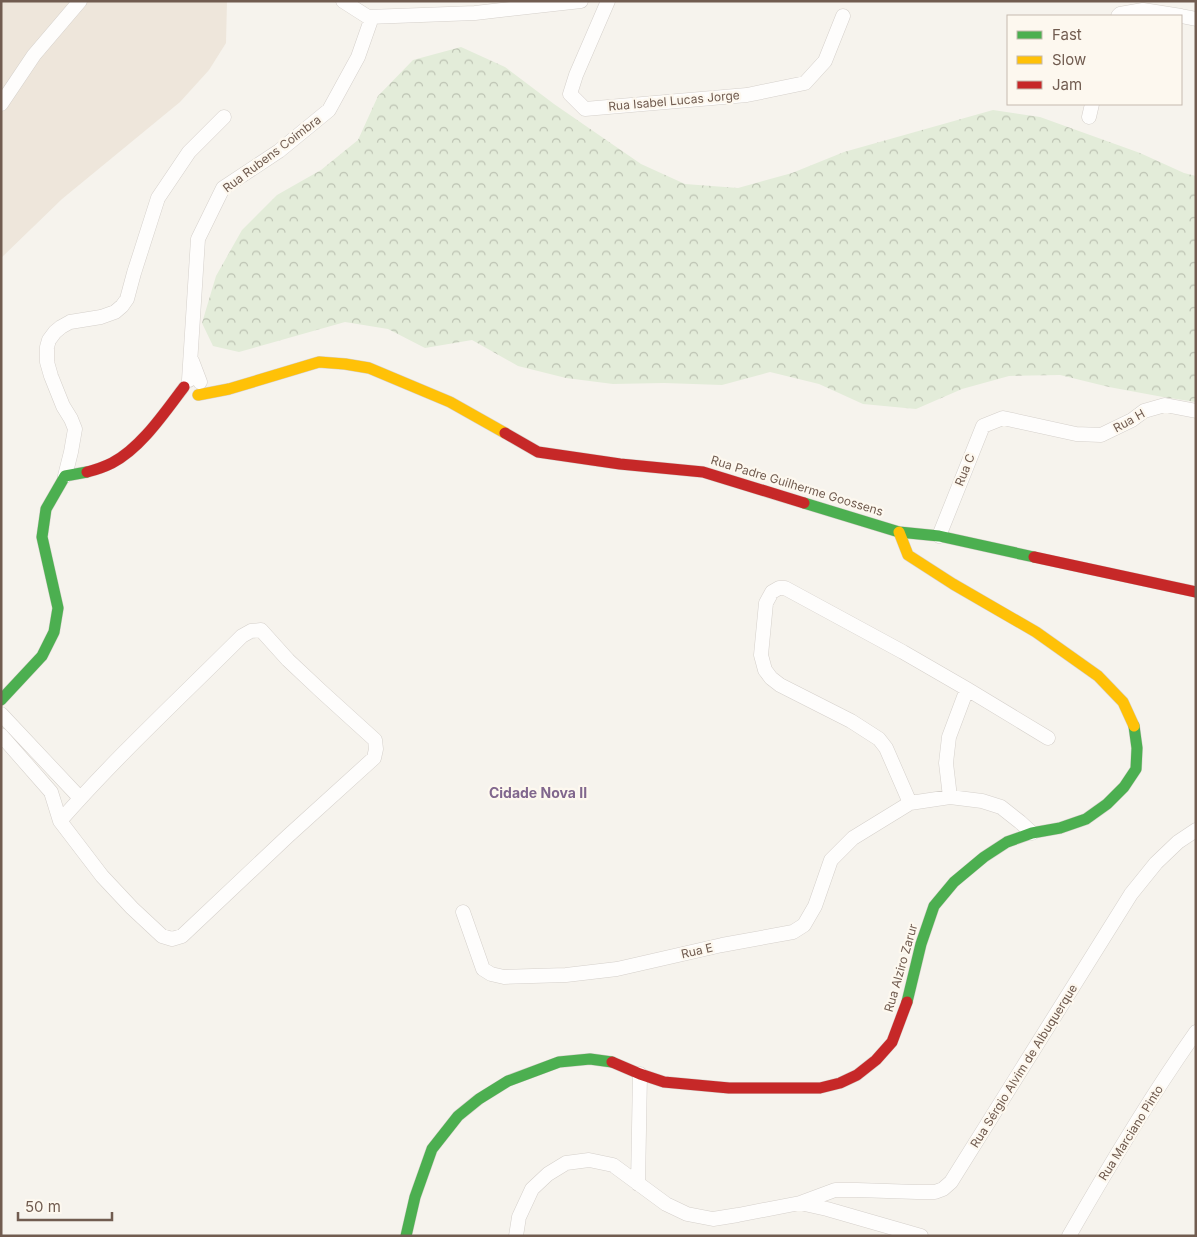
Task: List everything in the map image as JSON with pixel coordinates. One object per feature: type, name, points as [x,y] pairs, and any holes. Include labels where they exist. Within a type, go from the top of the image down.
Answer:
[{"type":"street","points":[[1,104],[34,54],[80,1]]},
{"type":"street","points":[[343,1],[368,17],[476,12],[581,1]]},
{"type":"street","name":"Rua Isabel Lucas Jorge","points":[[608,1],[576,75],[570,94],[585,109],[747,95],[804,84],[825,61],[844,16]]},
{"type":"street","points":[[1119,15],[1143,10],[1175,15]]},
{"type":"street","points":[[1182,16],[1196,19]]},
{"type":"street","name":"Rua Rubens Coimbra","points":[[194,387],[190,358],[198,239],[223,188],[279,151],[329,110],[358,57],[372,17]]},
{"type":"street","points":[[1,700],[42,656],[54,632],[58,608],[42,537],[46,509],[65,476],[75,429],[51,376],[47,362],[49,340],[55,332],[70,322],[101,317],[115,312],[122,306],[127,299],[158,198],[189,152],[224,117]]},
{"type":"street","name":"Rua Padre Guilherme Goossens","points":[[194,387],[229,389],[319,362],[369,368],[450,402],[538,452],[620,464],[702,472],[899,532],[939,536],[1196,592]]},
{"type":"street","points":[[65,476],[94,470],[114,462],[133,447],[160,418],[194,387]]},
{"type":"street","name":"Rua H","points":[[1003,418],[1076,434],[1101,435],[1132,420],[1144,411],[1165,405],[1196,411]]},
{"type":"street","name":"Rua C","points":[[939,536],[983,426],[1003,418]]},
{"type":"street","name":"Rua Alziro Zarur","points":[[406,1236],[415,1197],[432,1149],[458,1116],[479,1098],[508,1081],[559,1062],[590,1059],[615,1062],[640,1074],[664,1082],[729,1088],[820,1088],[857,1075],[876,1060],[892,1042],[906,1008],[921,944],[934,906],[954,882],[984,856],[1007,842],[1032,833],[1060,828],[1086,819],[1107,804],[1124,787],[1136,770],[1138,748],[1134,726],[1123,702],[1098,676],[1036,632],[953,584],[908,555],[899,532]]},
{"type":"street","points":[[1032,833],[1001,807],[982,801],[950,797],[910,803],[886,748],[879,739],[851,721],[780,685],[765,670],[761,655],[766,603],[772,592],[779,588],[785,588],[903,652],[1048,738]]},
{"type":"street","points":[[1,735],[51,792],[60,821],[102,876],[162,936],[172,939],[182,936],[374,758],[375,740],[320,691],[261,630],[251,631],[242,636],[80,798],[60,821]]},
{"type":"street","points":[[950,797],[946,763],[949,736],[967,689]]},
{"type":"street","points":[[1,714],[80,798]]},
{"type":"street","name":"Rua E","points":[[463,912],[483,969],[491,974],[504,977],[566,975],[617,969],[722,945],[793,932],[804,925],[815,906],[831,860],[853,838],[910,803]]},
{"type":"street","name":"Rua Sérgio Alvim de Albuquerque","points":[[516,1236],[519,1217],[532,1189],[548,1174],[566,1163],[589,1160],[612,1165],[666,1204],[686,1214],[713,1219],[800,1202],[836,1190],[935,1192],[943,1189],[951,1182],[1131,894],[1156,863],[1178,842],[1196,830]]},
{"type":"street","name":"Rua Marciano Pinto","points":[[1069,1236],[1107,1170],[1196,1032]]},
{"type":"street","points":[[638,1184],[640,1074]]},
{"type":"street","points":[[800,1202],[921,1236]]},
{"type":"shaded area","points":[[1,1],[227,1],[226,43],[209,70],[180,102],[62,199],[1,258]]},
{"type":"green space","points":[[461,47],[505,67],[554,104],[641,164],[685,184],[738,188],[792,173],[844,152],[993,110],[1040,117],[1140,153],[1184,173],[1196,176],[1196,402],[1109,387],[1060,375],[1009,376],[962,389],[916,409],[863,404],[819,384],[770,372],[722,385],[613,384],[566,378],[518,366],[472,340],[425,348],[388,329],[345,322],[239,352],[213,346],[202,323],[216,276],[242,230],[277,195],[321,170],[358,140],[378,96],[413,60]]},
{"type":"traffic: fast","points":[[1,700],[42,656],[54,632],[58,608],[42,537],[46,509],[65,476],[87,472]]},
{"type":"traffic: fast","points":[[804,503],[899,532],[939,536],[1034,557]]},
{"type":"traffic: fast","points":[[907,1002],[921,944],[934,906],[954,882],[984,857],[1007,842],[1032,833],[1060,828],[1086,819],[1107,804],[1124,787],[1136,769],[1137,748],[1134,726]]},
{"type":"traffic: fast","points":[[406,1236],[415,1197],[432,1149],[458,1116],[479,1099],[508,1081],[559,1062],[590,1059],[612,1062]]},
{"type":"traffic: slow","points":[[198,395],[229,389],[319,362],[345,364],[369,368],[450,402],[505,433]]},
{"type":"traffic: slow","points":[[899,532],[908,555],[953,584],[1036,632],[1098,676],[1123,702],[1134,726]]},
{"type":"traffic: jam","points":[[87,472],[112,463],[133,448],[152,429],[184,387]]},
{"type":"traffic: jam","points":[[505,433],[538,452],[620,464],[703,472],[804,503]]},
{"type":"traffic: jam","points":[[1034,557],[1196,592]]},
{"type":"traffic: jam","points":[[612,1062],[664,1082],[729,1088],[820,1088],[840,1083],[857,1075],[876,1060],[892,1042],[907,1002]]},
{"type":"district","name":"Cidade Nova II","points":[[538,793]]}]
